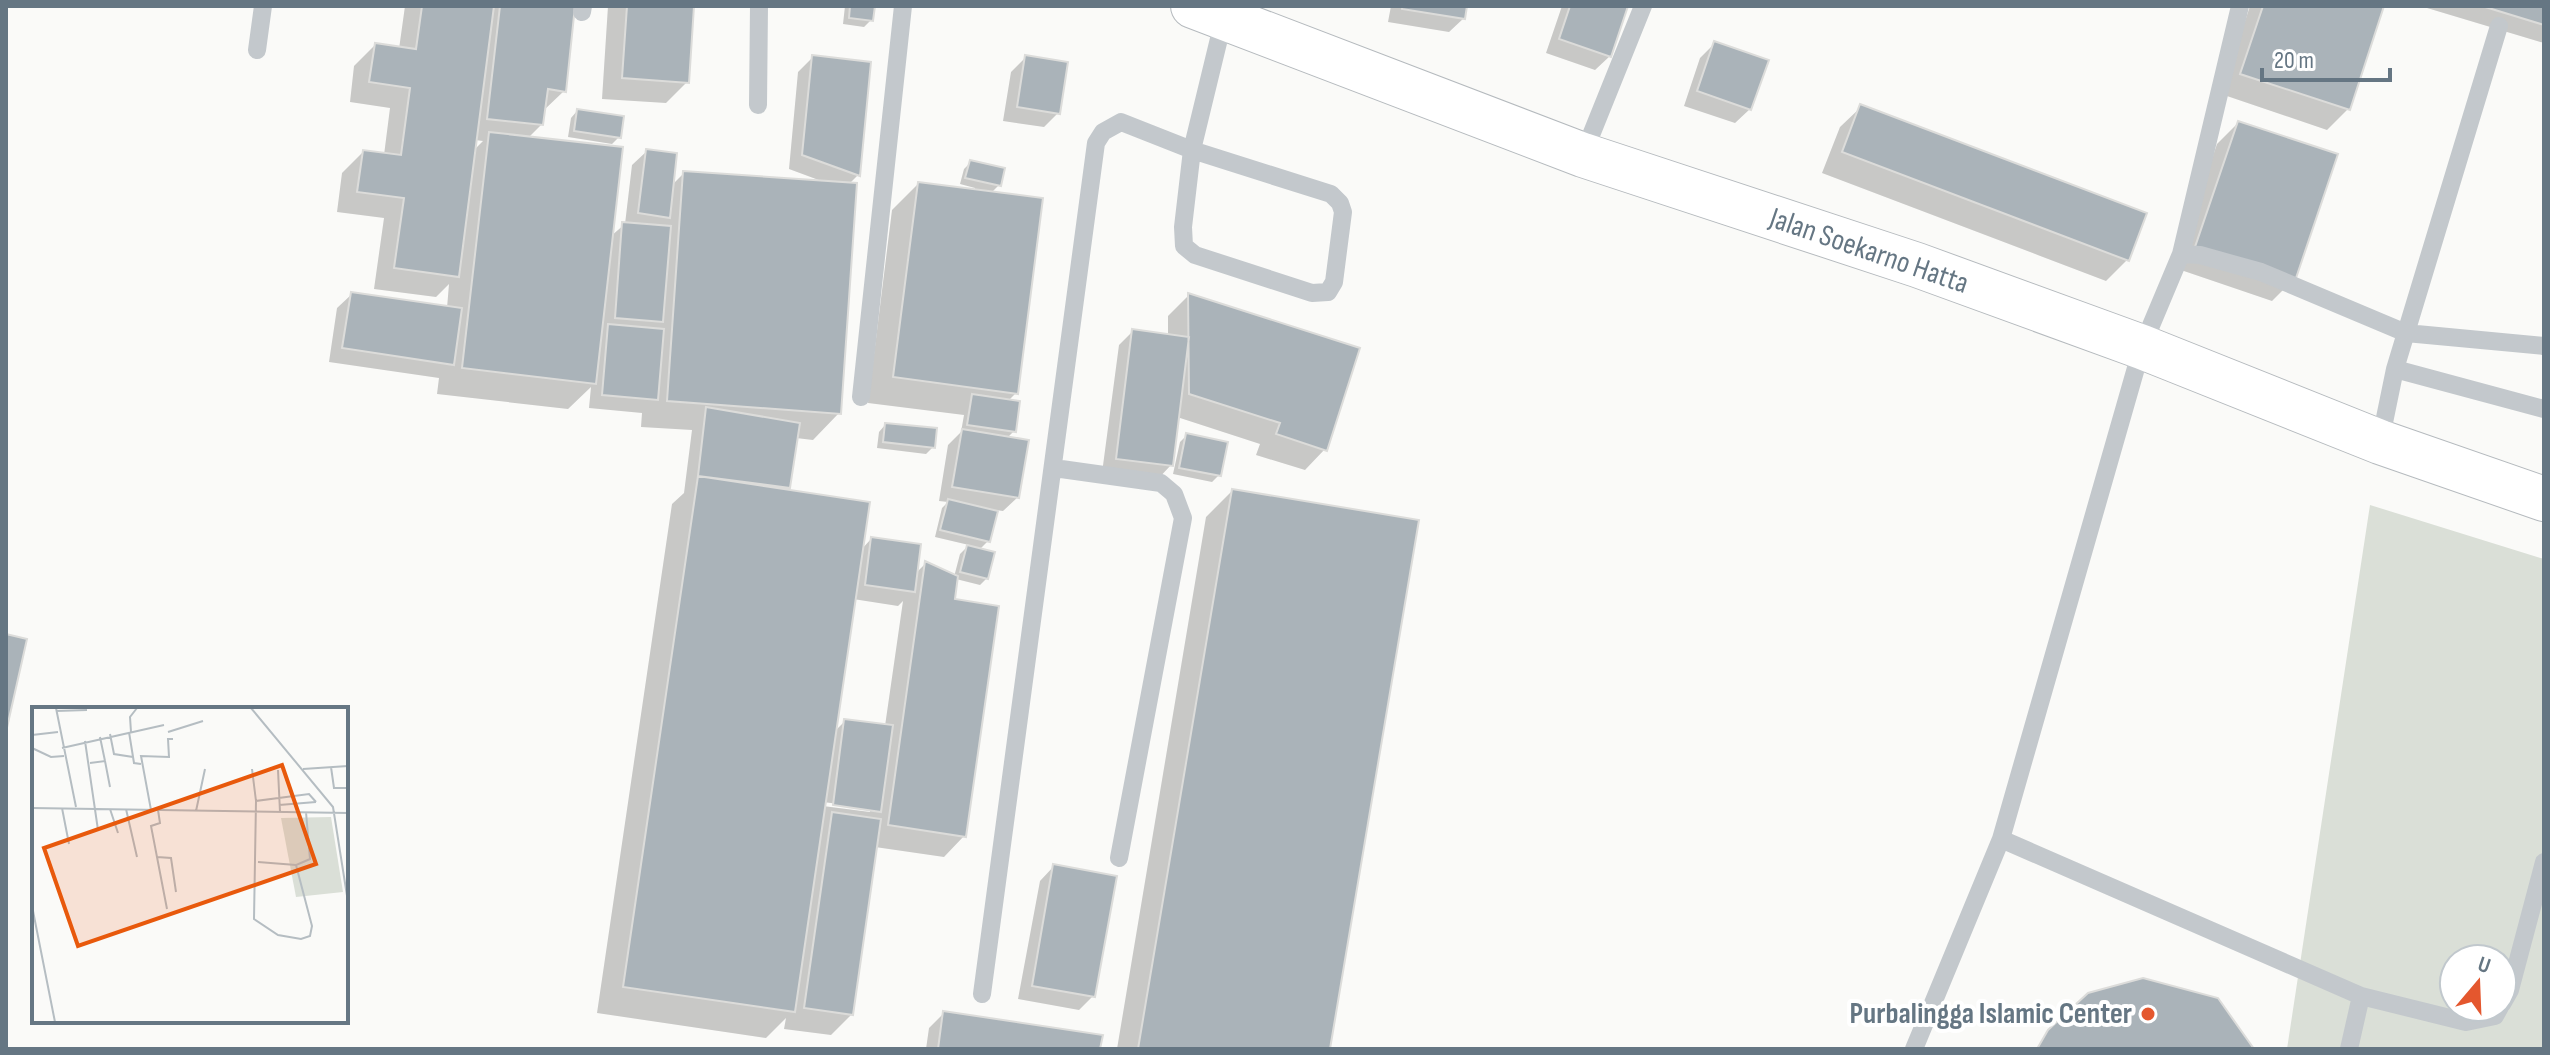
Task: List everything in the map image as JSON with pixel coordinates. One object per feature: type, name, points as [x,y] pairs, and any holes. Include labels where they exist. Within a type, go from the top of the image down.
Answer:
[{"type":"main road","name":"Jalan Soekarno Hatta","points":[[1208,12],[1583,155],[1917,265],[2142,347],[2380,442],[2544,499]]},
{"type":"lane","points":[[257,50],[263,6]]},
{"type":"lane","points":[[758,105],[759,6]]},
{"type":"lane","points":[[861,397],[903,6]]},
{"type":"lane","points":[[1583,155],[1643,6]]},
{"type":"lane","points":[[1914,1049],[2001,839],[2142,347],[2181,254],[2240,6]]},
{"type":"lane","points":[[982,994],[1096,143],[1103,132],[1121,122],[1192,150],[1331,194],[1340,203],[1343,212],[1334,282],[1328,292],[1312,293],[1195,255],[1184,246],[1183,227],[1192,150],[1208,12]]},
{"type":"lane","points":[[2380,442],[2395,369],[2499,26]]},
{"type":"lane","points":[[2181,254],[2200,255],[2261,272],[2406,333],[2544,346]]},
{"type":"lane","points":[[2395,369],[2544,409]]},
{"type":"lane","points":[[1054,468],[1161,483],[1174,494],[1183,518],[1119,858]]},
{"type":"lane","points":[[2001,839],[2361,996],[2438,1015]]},
{"type":"lane","points":[[2518,960],[2544,862]]},
{"type":"lane","points":[[2349,1049],[2361,996]]},
{"type":"shaded area","points":[[2370,505],[2544,559],[2544,1049],[2287,1049]]},
{"type":"building","points":[[422,6],[494,6],[459,277],[394,268],[404,198],[357,192],[363,150],[401,155],[410,88],[369,82],[375,43],[416,49]]},
{"type":"building","points":[[500,6],[575,6],[566,92],[548,89],[543,125],[487,119]]},
{"type":"building","points":[[627,6],[694,6],[689,83],[622,78]]},
{"type":"building","points":[[850,6],[875,6],[873,21],[849,18]]},
{"type":"building","points":[[1402,6],[1467,6],[1465,19],[1402,9]]},
{"type":"building","points":[[1570,6],[1628,6],[1611,57],[1559,39]]},
{"type":"building","points":[[2263,6],[2384,6],[2350,110],[2240,74]]},
{"type":"building","points":[[2482,6],[2544,6],[2544,25]]},
{"type":"building","points":[[1714,41],[1769,60],[1751,110],[1697,91]]},
{"type":"building","points":[[812,55],[871,62],[860,176],[802,155]]},
{"type":"building","points":[[1025,55],[1068,62],[1060,114],[1017,107]]},
{"type":"building","points":[[1860,104],[2147,213],[2129,261],[1842,152]]},
{"type":"building","points":[[577,109],[624,116],[621,138],[574,131]]},
{"type":"building","points":[[2238,121],[2338,154],[2295,281],[2195,247]]},
{"type":"building","points":[[489,132],[623,147],[596,384],[462,368]]},
{"type":"building","points":[[646,149],[677,153],[670,218],[638,213]]},
{"type":"building","points":[[970,160],[1005,168],[1001,186],[965,178]]},
{"type":"building","points":[[683,171],[857,183],[841,414],[667,401]]},
{"type":"building","points":[[918,182],[1043,198],[1018,394],[893,377]]},
{"type":"building","points":[[622,222],[671,226],[663,322],[615,318]]},
{"type":"building","points":[[351,292],[462,308],[454,365],[342,348]]},
{"type":"building","points":[[1188,293],[1360,348],[1327,451],[1276,434],[1280,423],[1189,394]]},
{"type":"building","points":[[608,324],[664,329],[658,400],[602,395]]},
{"type":"building","points":[[1132,329],[1189,337],[1173,466],[1116,459]]},
{"type":"building","points":[[972,394],[1020,401],[1016,432],[967,425]]},
{"type":"building","points":[[706,407],[800,423],[790,488],[698,476]]},
{"type":"building","points":[[885,423],[937,428],[935,448],[883,442]]},
{"type":"building","points":[[962,429],[1029,440],[1019,498],[952,487]]},
{"type":"building","points":[[1186,433],[1228,442],[1221,476],[1179,468]]},
{"type":"building","points":[[698,476],[870,502],[795,1012],[623,987]]},
{"type":"building","points":[[1232,489],[1419,520],[1330,1049],[1138,1049]]},
{"type":"building","points":[[948,499],[998,511],[990,542],[940,530]]},
{"type":"building","points":[[871,537],[921,544],[915,592],[865,585]]},
{"type":"building","points":[[967,545],[995,552],[988,579],[960,572]]},
{"type":"building","points":[[925,561],[958,576],[955,599],[999,606],[966,837],[888,825]]},
{"type":"building","points":[[6,634],[27,639],[6,732]]},
{"type":"building","points":[[844,719],[893,725],[881,812],[833,805]]},
{"type":"building","points":[[832,812],[881,819],[853,1015],[804,1008]]},
{"type":"building","points":[[1053,864],[1117,876],[1095,997],[1032,986]]},
{"type":"building","name":"Purbalingga Islamic Center","points":[[2143,978],[2218,998],[2254,1049],[2037,1049],[2048,1030],[2088,993]]},
{"type":"building","points":[[943,1011],[1103,1035],[1100,1049],[938,1049]]},
{"type":"place","name":"Purbalingga Islamic Center","points":[[2148,1014]]}]
